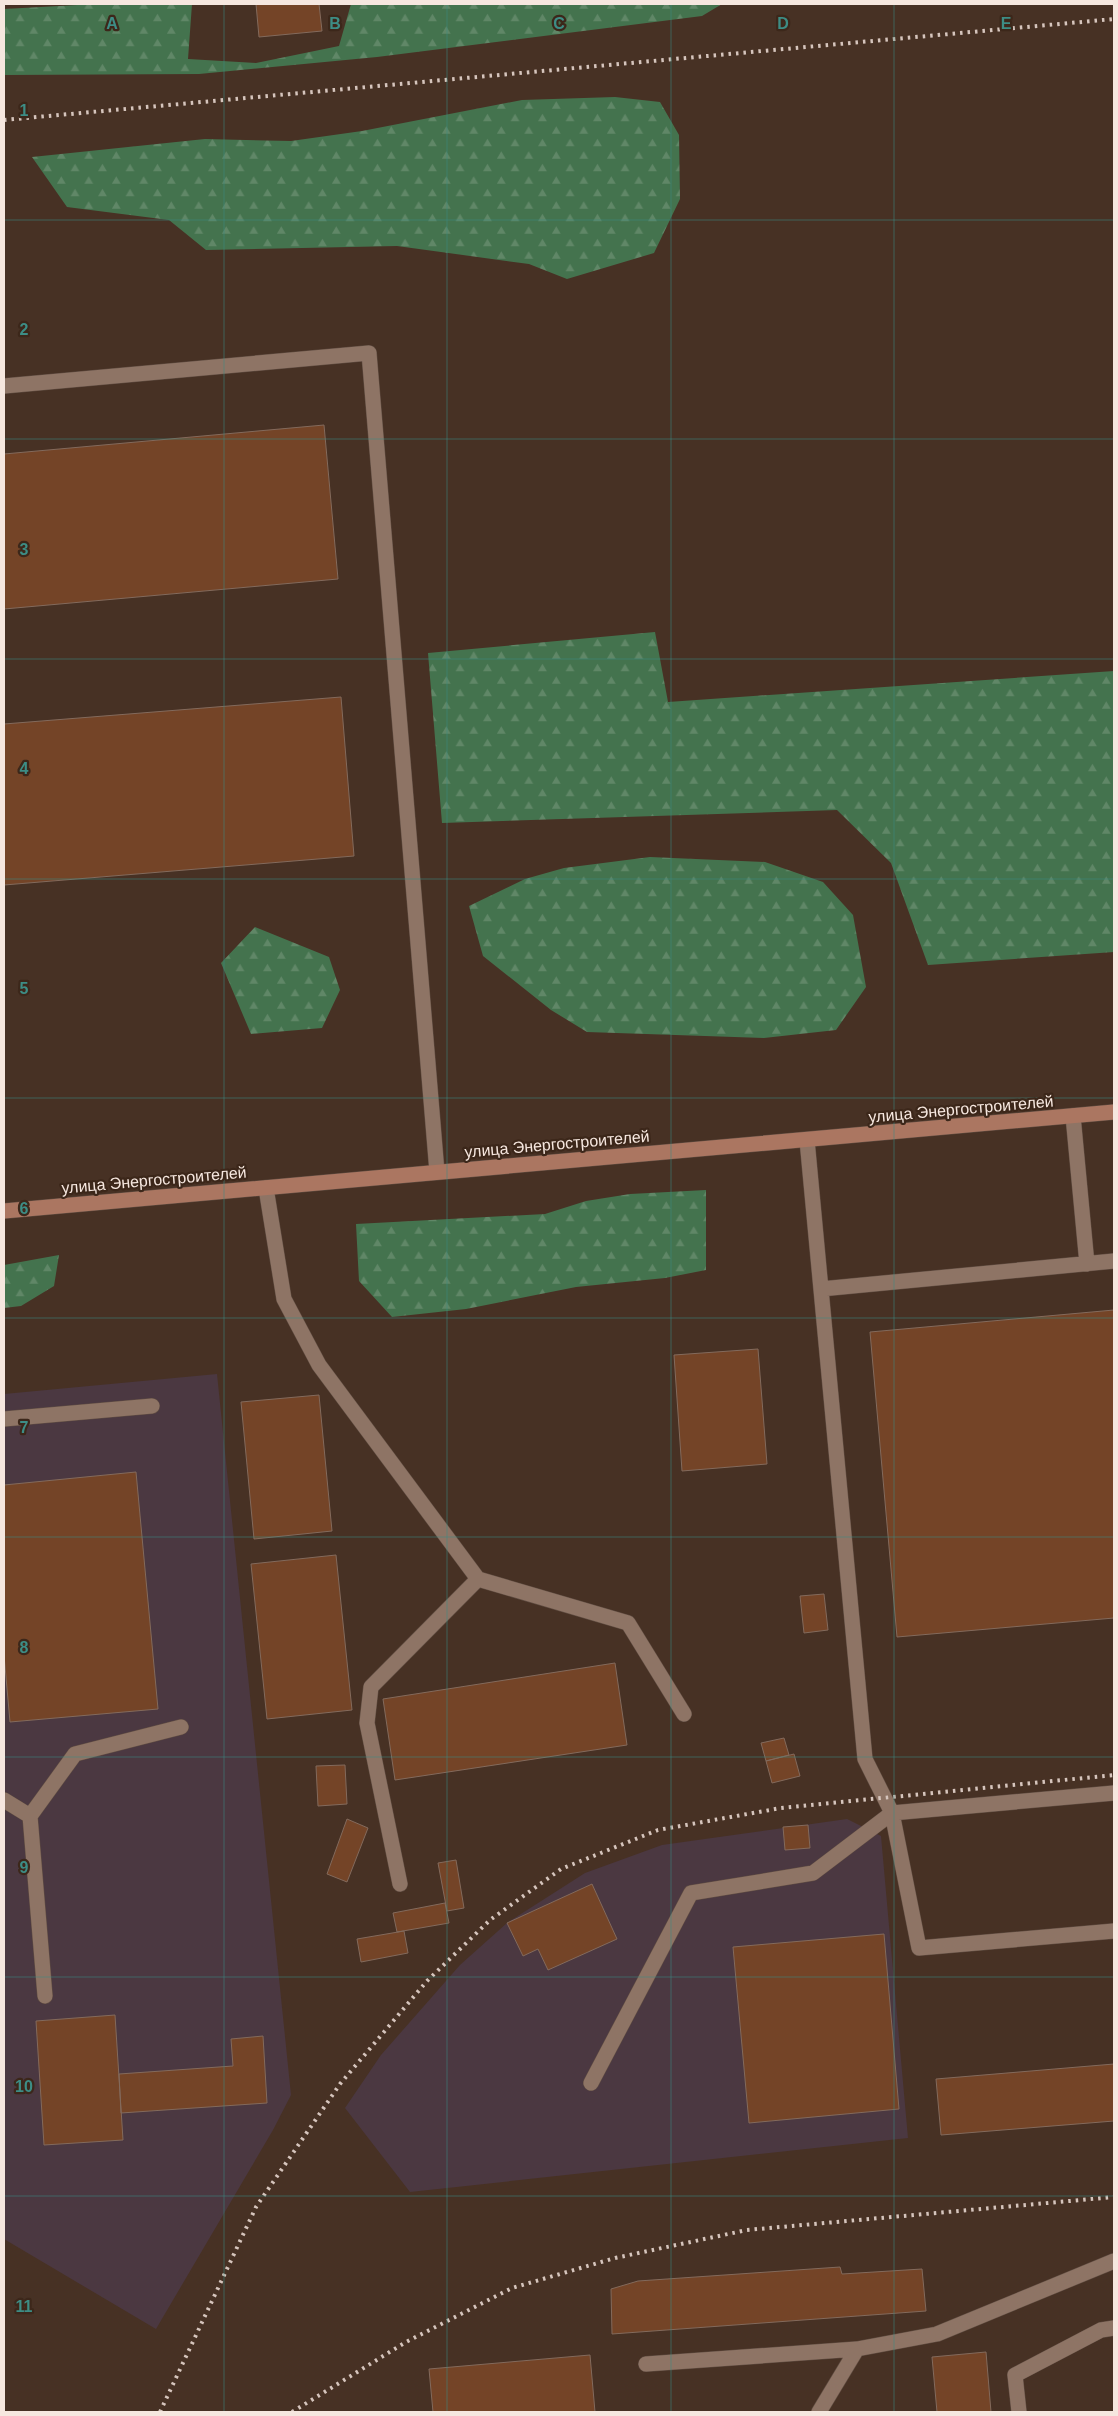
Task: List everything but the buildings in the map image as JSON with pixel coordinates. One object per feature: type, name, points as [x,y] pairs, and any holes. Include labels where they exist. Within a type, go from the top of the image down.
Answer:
[{"type":"main road","name":"улица Энергостроителей","points":[[4,1211],[1114,1112]]},
{"type":"lane","points":[[4,386],[369,353],[437,1172]]},
{"type":"lane","points":[[1073,1116],[1087,1264]]},
{"type":"lane","points":[[807,1140],[865,1759],[892,1813],[919,1948],[1114,1931]]},
{"type":"lane","points":[[266,1188],[284,1299],[319,1364],[478,1579],[628,1623],[684,1714]]},
{"type":"lane","points":[[821,1289],[1114,1261]]},
{"type":"lane","points":[[4,1419],[152,1406]]},
{"type":"lane","points":[[400,1884],[367,1723],[371,1688],[478,1579]]},
{"type":"lane","points":[[45,1996],[30,1816],[74,1754],[181,1727]]},
{"type":"lane","points":[[591,2083],[691,1893],[813,1873],[892,1813],[1114,1793]]},
{"type":"lane","points":[[4,1800],[30,1816]]},
{"type":"lane","points":[[646,2364],[857,2349],[937,2334],[1114,2260]]},
{"type":"lane","points":[[1018,2412],[1015,2375],[1101,2330],[1114,2328]]},
{"type":"lane","points":[[819,2412],[857,2349]]},
{"type":"shaded area","points":[[217,1374],[291,2095],[273,2130],[156,2329],[4,2239],[4,1394]]},
{"type":"shaded area","points":[[847,1819],[881,1836],[908,2138],[410,2192],[345,2108],[381,2055],[460,1965],[507,1923],[585,1873],[662,1845]]},
{"type":"green space","points":[[96,4],[192,4],[188,59],[256,63],[339,46],[351,4],[722,4],[702,16],[377,57],[199,74],[4,75],[4,9]]},
{"type":"green space","points":[[615,97],[660,102],[679,135],[680,199],[654,253],[567,279],[529,264],[397,246],[206,250],[169,220],[67,207],[32,157],[205,139],[291,141],[362,131],[522,100]]},
{"type":"green space","points":[[655,632],[668,702],[1114,671],[1114,952],[928,965],[891,863],[837,810],[442,823],[428,653]]},
{"type":"green space","points":[[650,857],[765,862],[823,882],[853,915],[866,987],[836,1030],[764,1038],[587,1032],[551,1010],[483,956],[469,906],[525,879],[564,868]]},
{"type":"green space","points":[[255,927],[329,957],[340,990],[322,1028],[251,1034],[221,963]]},
{"type":"green space","points":[[706,1190],[706,1270],[665,1278],[576,1287],[466,1309],[392,1317],[359,1281],[356,1224],[545,1214],[586,1201],[630,1194]]},
{"type":"green space","points":[[59,1255],[54,1286],[21,1306],[4,1308],[4,1265]]},
{"type":"railway","points":[[4,120],[1114,19]]},
{"type":"railway","points":[[160,2412],[256,2207],[340,2084],[427,1981],[490,1920],[561,1869],[658,1830],[781,1808],[1114,1775]]},
{"type":"railway","points":[[292,2412],[406,2342],[512,2288],[615,2258],[747,2230],[1114,2197]]}]
